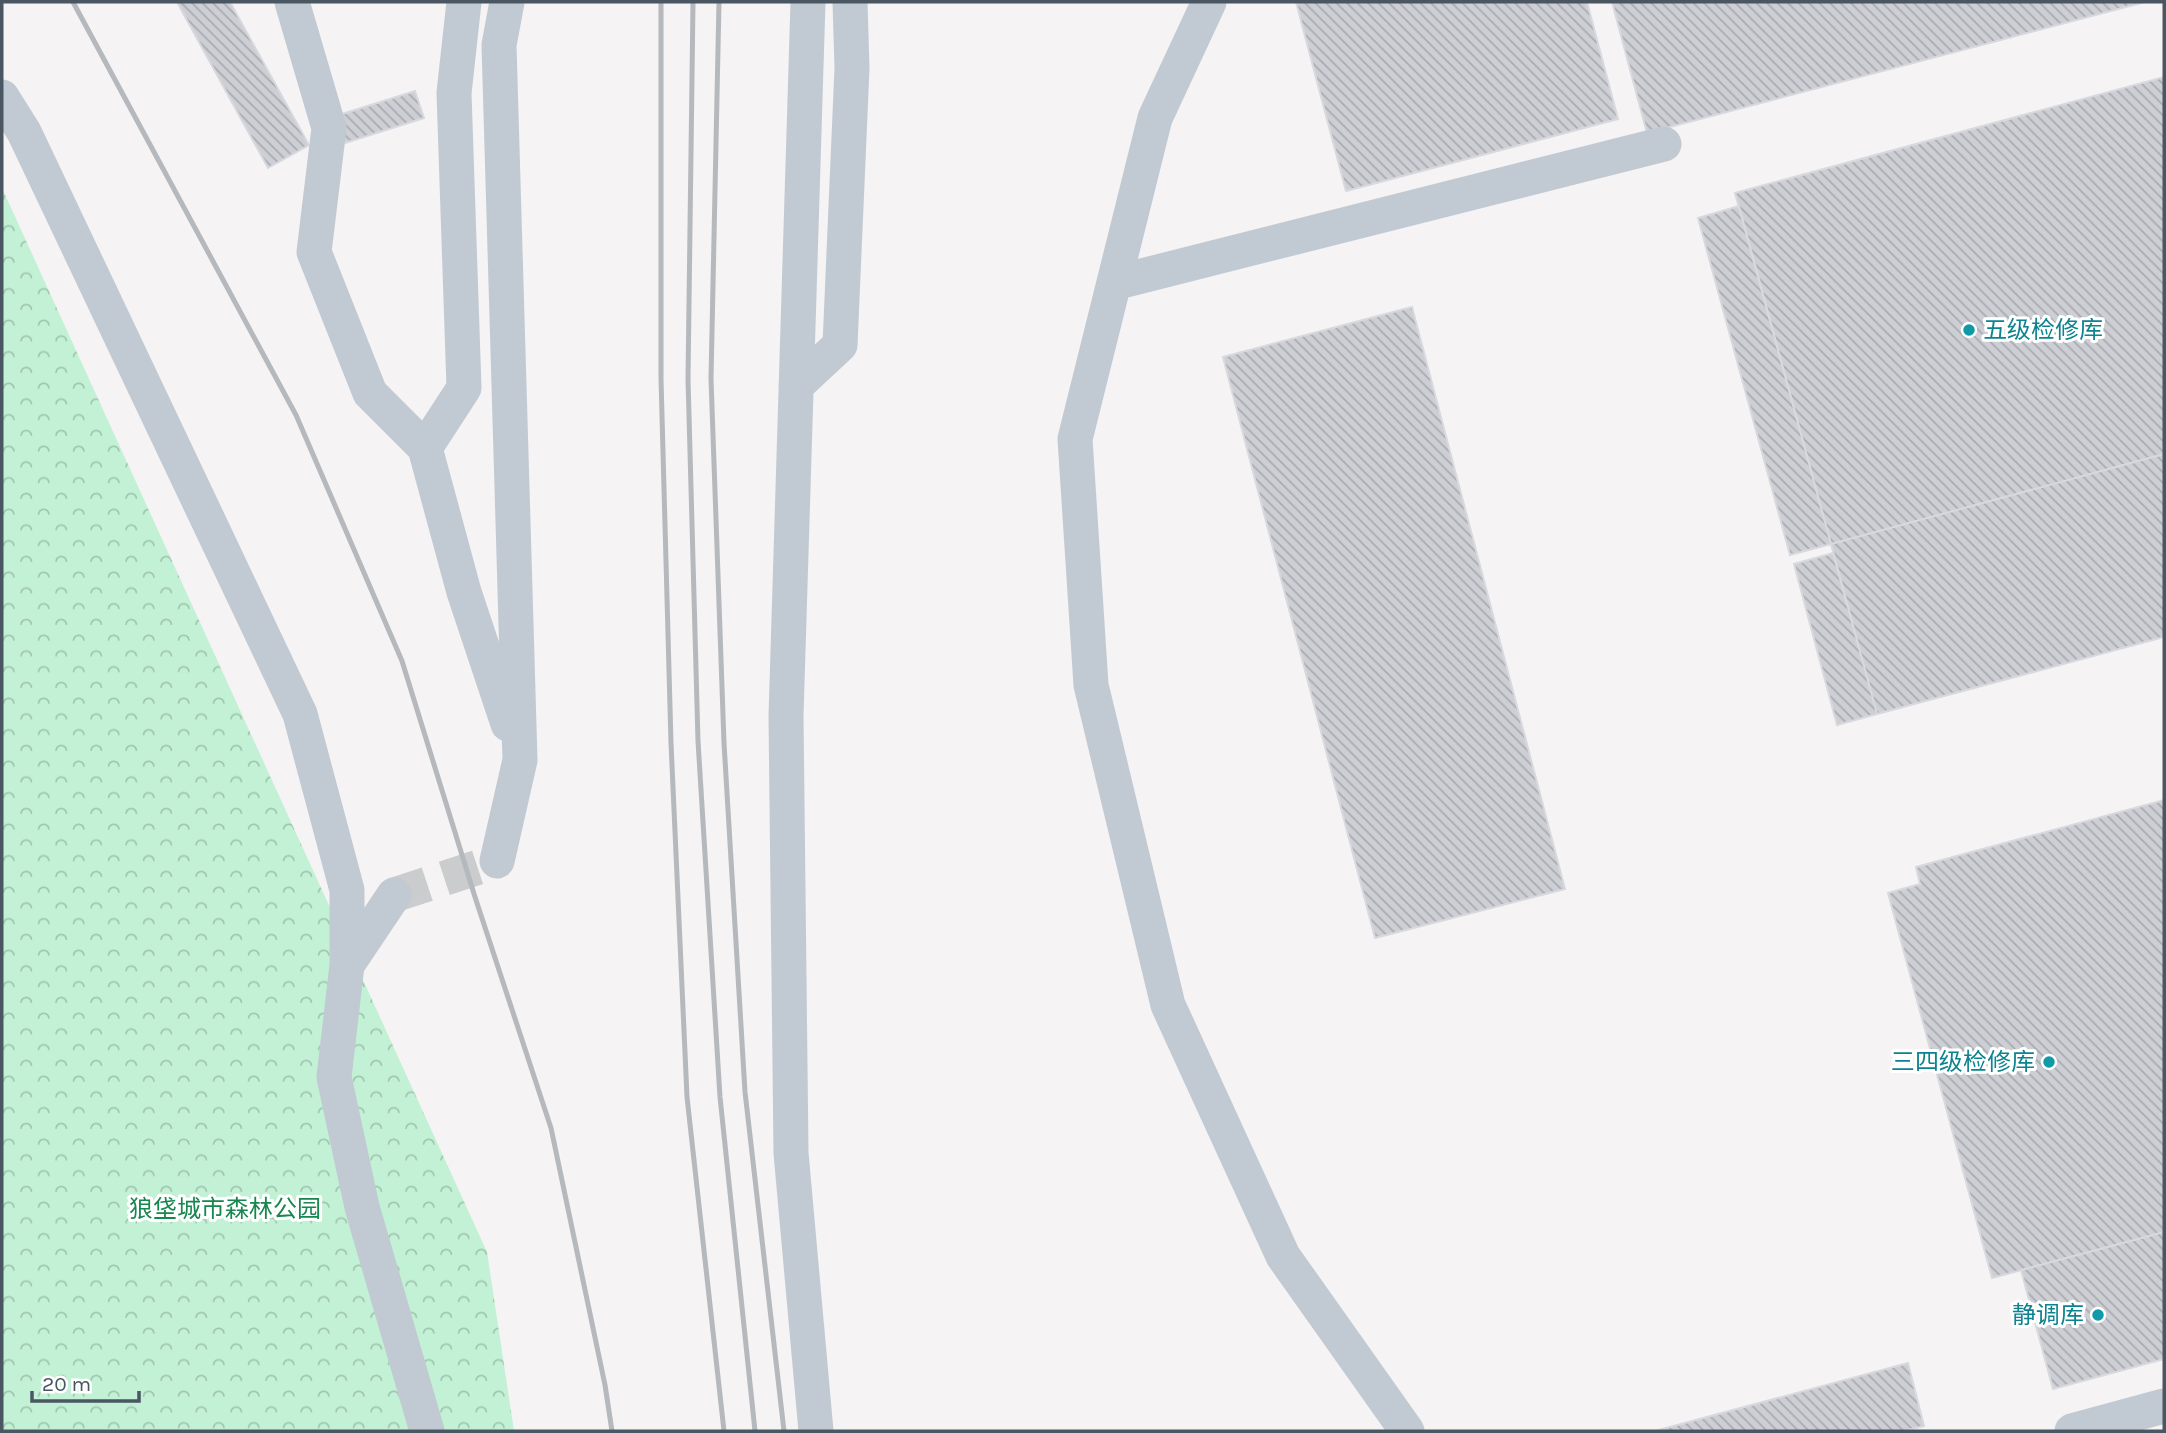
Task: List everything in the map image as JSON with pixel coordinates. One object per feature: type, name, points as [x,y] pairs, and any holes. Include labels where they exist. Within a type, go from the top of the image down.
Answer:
[{"type":"street","points":[[292,2],[329,128],[314,252],[370,393],[425,448],[464,592],[520,760]]},
{"type":"street","points":[[425,448],[464,388],[454,93],[464,2]]},
{"type":"street","points":[[497,861],[520,760],[499,45],[507,2]]},
{"type":"street","points":[[808,2],[786,716],[791,1153],[816,1431]]},
{"type":"street","points":[[796,386],[840,345],[852,68],[850,2]]},
{"type":"street","points":[[1209,2],[1155,118],[1075,439],[1091,685],[1168,1005],[1283,1256],[1407,1431]]},
{"type":"street","points":[[2,97],[24,132],[300,714],[347,890],[347,965],[334,1077],[362,1207],[427,1431]]},
{"type":"street","points":[[1114,283],[1664,144]]},
{"type":"street","points":[[347,965],[394,895]]},
{"type":"street","points":[[2083,1430],[2164,1406]]},
{"type":"green space","name":"狼垡城市森林公园","points":[[2,188],[487,1252],[514,1431],[2,1431]]},
{"type":"building","points":[[177,2],[230,2],[309,145],[268,168]]},
{"type":"building","points":[[1296,2],[1587,2],[1618,119],[1346,191]]},
{"type":"building","points":[[1612,2],[2145,2],[1647,133]]},
{"type":"building","name":"五级检修库","points":[[2164,77],[2164,454],[1831,544],[1735,193]]},
{"type":"building","points":[[415,91],[424,118],[345,143],[336,116]]},
{"type":"building","points":[[1739,206],[1831,544],[1790,555],[1698,218]]},
{"type":"building","points":[[1412,307],[1565,889],[1375,938],[1223,357]]},
{"type":"building","points":[[2164,454],[2164,637],[1877,714],[1831,544]]},
{"type":"building","points":[[1833,553],[1877,714],[1837,725],[1794,564]]},
{"type":"building","name":"三四级检修库","points":[[2164,800],[2164,1232],[1992,1278],[1888,893],[1920,884],[1916,867]]},
{"type":"building","name":"静调库","points":[[2164,1232],[2164,1359],[2053,1389],[2021,1270]]},
{"type":"building","points":[[1908,1363],[1924,1426],[1904,1431],[1655,1431]]},
{"type":"tunnel","points":[[394,895],[497,861]]},
{"type":"railway","points":[[73,2],[296,415],[402,661],[475,897],[551,1128],[605,1385],[612,1431]]},
{"type":"railway","points":[[661,2],[661,379],[671,743],[687,1097],[724,1431]]},
{"type":"railway","points":[[693,2],[688,379],[698,741],[720,1097],[755,1431]]},
{"type":"railway","points":[[719,2],[711,379],[724,743],[745,1092],[784,1431]]},
{"type":"place","name":"五级检修库","points":[[1969,330]]},
{"type":"place","name":"三四级检修库","points":[[2049,1062]]},
{"type":"place","name":"静调库","points":[[2098,1315]]}]
